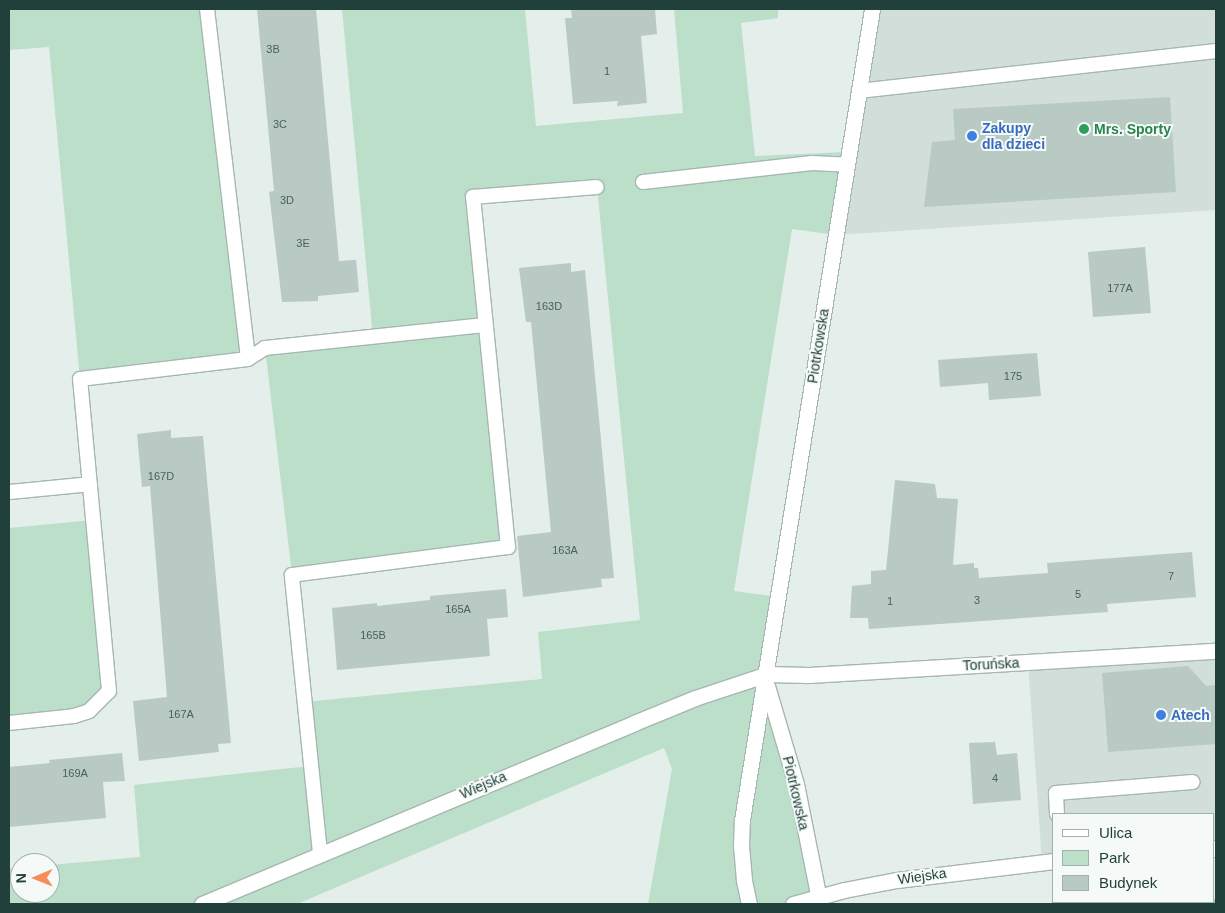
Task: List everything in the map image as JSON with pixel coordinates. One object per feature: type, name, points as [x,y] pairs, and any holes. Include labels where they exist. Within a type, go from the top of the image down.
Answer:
[{"type":"street","name":"Piotrkowska","points":[[749,904],[744,880],[741,845],[742,820],[872,9]]},
{"type":"street","name":"Toruńska","points":[[766,678],[1216,650]]},
{"type":"street","name":"Piotrkowska","points":[[766,678],[796,784],[819,901]]},
{"type":"street","name":"Wiejska","points":[[202,904],[686,702],[766,678]]},
{"type":"street","name":"Wiejska","points":[[793,904],[819,901],[897,880],[1052,861]]},
{"type":"lane","points":[[207,9],[248,359]]},
{"type":"lane","points":[[859,91],[1216,52]]},
{"type":"lane","points":[[643,182],[812,163],[847,165]]},
{"type":"lane","points":[[320,854],[292,575],[508,547],[473,197],[597,186]]},
{"type":"lane","points":[[9,723],[82,714],[95,706],[110,691],[80,379],[248,359],[265,348],[485,325]]},
{"type":"lane","points":[[9,492],[90,484]]},
{"type":"lane","points":[[1057,813],[1056,793],[1193,782]]},
{"type":"shaded area","points":[[872,9],[1216,9],[1216,210],[836,235]]},
{"type":"shaded area","points":[[1216,651],[1216,848],[1215,813],[1052,813],[1052,861],[1042,862],[1028,662]]},
{"type":"green space","points":[[9,9],[207,9],[248,359],[80,379],[49,47],[9,50]]},
{"type":"green space","points":[[342,9],[525,9],[536,126],[683,113],[674,9],[778,9],[778,18],[741,23],[755,156],[845,152],[836,235],[792,229],[734,591],[779,597],[767,674],[818,897],[793,904],[648,904],[672,769],[664,748],[297,904],[9,904],[9,869],[10,903],[60,903],[60,864],[140,857],[134,785],[310,766],[304,702],[542,679],[538,632],[640,620],[597,187],[473,197],[508,547],[292,575],[265,348],[373,338]]},
{"type":"green space","points":[[93,520],[109,691],[89,711],[9,723],[9,528]]},
{"type":"building","points":[[257,9],[316,9],[339,261],[356,260],[359,292],[318,296],[318,301],[282,302],[269,192],[274,191]]},
{"type":"building","points":[[571,9],[655,9],[657,34],[641,36],[647,103],[617,106],[618,101],[573,104],[565,18],[572,18]]},
{"type":"building","points":[[1170,97],[1176,192],[924,207],[932,142],[955,140],[953,109]]},
{"type":"building","points":[[1145,247],[1151,313],[1093,317],[1088,252]]},
{"type":"building","points":[[571,263],[571,272],[585,270],[614,578],[601,579],[602,587],[523,597],[517,536],[551,532],[531,322],[526,322],[519,268]]},
{"type":"building","points":[[1037,353],[1041,396],[989,400],[988,383],[940,387],[938,360]]},
{"type":"building","points":[[171,430],[171,438],[203,436],[231,743],[218,744],[219,752],[139,761],[133,701],[167,697],[150,486],[142,487],[137,434]]},
{"type":"building","points":[[895,480],[935,484],[937,498],[958,499],[953,565],[974,563],[974,568],[978,568],[979,578],[1048,573],[1047,563],[1192,552],[1196,597],[1107,604],[1108,612],[869,629],[868,618],[850,618],[852,586],[871,584],[871,571],[886,570]]},
{"type":"building","points":[[506,589],[508,617],[487,619],[490,656],[337,670],[332,608],[377,603],[377,606],[430,600],[430,596]]},
{"type":"building","name":"Atech","points":[[1188,666],[1206,686],[1216,685],[1216,744],[1108,752],[1102,673]]},
{"type":"building","points":[[995,742],[997,755],[1017,753],[1021,800],[973,804],[969,743]]},
{"type":"building","points":[[122,753],[125,781],[103,782],[106,818],[9,827],[9,767],[50,763],[49,760]]},
{"type":"place","name":"Mrs. Sporty","points":[[1084,129]]},
{"type":"place","name":"Zakupy dla dzieci","points":[[972,136]]},
{"type":"place","name":"Atech","points":[[1161,715]]}]
